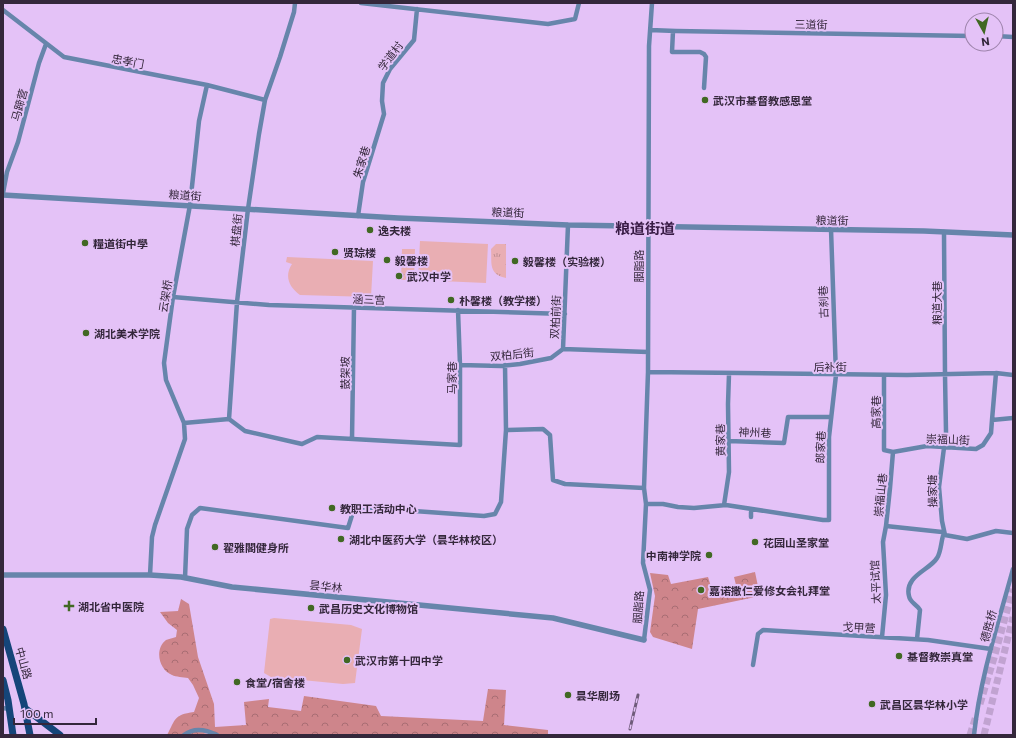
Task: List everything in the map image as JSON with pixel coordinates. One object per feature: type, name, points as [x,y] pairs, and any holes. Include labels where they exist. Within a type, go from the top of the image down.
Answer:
[{"type":"main road","name":"中山路","points":[[3,629],[25,706],[30,735]]},
{"type":"main road","points":[[3,680],[8,700],[6,709],[13,735]]},
{"type":"main road","points":[[25,706],[60,735]]},
{"type":"street","name":"棋盘街","points":[[228,420],[237,302],[248,209],[265,100],[294,12],[295,3]]},
{"type":"street","points":[[361,3],[548,24],[575,19],[579,3]]},
{"type":"street","name":"胭脂路","points":[[644,640],[650,590],[643,563],[646,504],[644,488],[648,372],[647,226],[650,30],[652,3]]},
{"type":"street","name":"学道村","points":[[384,114],[382,83],[390,69],[414,40],[417,9]]},
{"type":"street","name":"忠孝门","points":[[3,10],[64,57],[207,85],[265,100]]},
{"type":"street","name":"三道街","points":[[650,30],[964,36]]},
{"type":"street","points":[[673,31],[672,52],[700,52],[706,57],[704,88]]},
{"type":"street","name":"马蹄营","points":[[3,194],[7,172],[18,142],[39,63],[46,44]]},
{"type":"street","name":"云架桥","points":[[150,575],[152,537],[158,515],[185,439],[184,423],[166,380],[164,363],[173,297],[190,205],[199,121],[207,85]]},
{"type":"street","name":"朱家巷","points":[[358,216],[363,182],[384,114]]},
{"type":"street","name":"粮道街","points":[[3,194],[358,216],[568,225],[944,232],[1013,235]]},
{"type":"street","name":"双柏前街","points":[[568,225],[563,349],[648,352]]},
{"type":"street","name":"古刹巷","points":[[831,230],[836,374]]},
{"type":"street","name":"粮道大巷","points":[[944,232],[946,432],[944,447]]},
{"type":"street","name":"涵三宫","points":[[173,297],[268,305],[565,314]]},
{"type":"street","name":"鼓架坡","points":[[352,439],[354,307]]},
{"type":"street","name":"马家巷","points":[[352,439],[460,445],[458,310]]},
{"type":"street","name":"双柏后街","points":[[460,365],[501,366],[551,358],[563,349]]},
{"type":"street","points":[[185,578],[187,529],[192,515],[200,508],[348,528],[353,512],[358,507],[484,516],[495,514],[501,502],[506,430],[505,365]]},
{"type":"street","name":"后补街","points":[[648,372],[884,375],[996,373],[1013,375]]},
{"type":"street","points":[[996,373],[992,420],[1013,418]]},
{"type":"street","name":"黄家巷","points":[[724,505],[729,472],[729,374]]},
{"type":"street","name":"郎家巷","points":[[724,505],[829,520],[829,436],[836,374]]},
{"type":"street","name":"高家巷","points":[[884,375],[884,450]]},
{"type":"street","name":"神州巷","points":[[729,440],[784,443],[788,417],[831,417]]},
{"type":"street","points":[[184,423],[228,420],[245,431],[302,444],[317,437],[352,439]]},
{"type":"street","name":"崇福山街","points":[[884,450],[893,452],[927,446],[976,449],[983,445],[991,433],[992,420]]},
{"type":"street","points":[[506,430],[543,429],[550,435],[553,480],[565,484],[644,488]]},
{"type":"street","name":"操家塘","points":[[944,447],[939,487],[942,521],[945,535]]},
{"type":"street","name":"崇福山巷","points":[[893,452],[886,526],[942,532],[945,535],[967,539],[996,531],[1013,533]]},
{"type":"street","points":[[646,504],[663,504],[694,508],[724,505]]},
{"type":"street","name":"太平试馆","points":[[882,637],[886,595],[883,542],[886,526]]},
{"type":"street","points":[[917,640],[920,610],[918,606],[911,602],[908,589],[914,578],[938,558],[943,536],[945,535]]},
{"type":"street","name":"德胜桥","points":[[974,735],[978,700],[1013,569]]},
{"type":"street","name":"昙华林","points":[[3,575],[150,575],[185,578],[232,587],[553,618],[644,640]]},
{"type":"street","name":"戈甲营","points":[[753,665],[758,634],[763,630],[882,637],[991,649]]},
{"type":"street","points":[[184,735],[188,732],[206,730],[217,735]]},
{"type":"green space","points":[[420,241],[488,244],[486,283],[418,280]]},
{"type":"green space","points":[[496,244],[506,244],[506,278],[496,274],[492,267],[491,249]]},
{"type":"green space","points":[[402,249],[415,249],[414,280],[401,280]]},
{"type":"green space","points":[[287,257],[373,261],[371,297],[300,295],[296,292],[289,281],[288,273],[292,264],[286,262]]},
{"type":"green space","points":[[755,572],[760,596],[698,609],[692,649],[653,637],[650,632],[655,596],[650,573],[668,575],[671,584],[708,577],[713,593],[737,589],[734,577]]},
{"type":"green space","points":[[181,599],[189,604],[198,657],[214,704],[215,727],[246,725],[244,702],[269,699],[268,707],[301,711],[304,696],[376,706],[381,716],[483,721],[488,689],[506,690],[504,725],[548,730],[548,735],[221,735],[211,733],[196,735],[167,735],[174,721],[179,716],[194,712],[199,698],[188,678],[172,675],[164,669],[161,664],[159,654],[162,644],[166,640],[176,637],[177,630],[168,623],[160,612],[178,611]]},
{"type":"green space","points":[[274,618],[351,625],[362,629],[355,683],[343,684],[271,677],[264,673],[270,619]]},
{"type":"tunnel","points":[[980,704],[1013,589]]},
{"type":"tunnel","points":[[984,735],[1013,617]]},
{"type":"tunnel","points":[[970,735],[976,716]]},
{"type":"railway","points":[[630,729],[638,695]]},
{"type":"place","name":"武汉市基督教感恩堂","points":[[705,100]]},
{"type":"place","name":"逸夫楼","points":[[370,230]]},
{"type":"place","name":"糧道街中學","points":[[85,243]]},
{"type":"place","name":"贤琮楼","points":[[335,252]]},
{"type":"place","name":"毅馨楼","points":[[387,260]]},
{"type":"place","name":"毅馨楼（实验楼）","points":[[515,261]]},
{"type":"place","name":"武汉中学","points":[[399,276]]},
{"type":"place","name":"朴馨楼（教学楼）","points":[[451,300]]},
{"type":"place","name":"湖北美术学院","points":[[86,333]]},
{"type":"place","name":"教职工活动中心","points":[[332,508]]},
{"type":"place","name":"湖北中医药大学（昙华林校区）","points":[[341,539]]},
{"type":"place","name":"花园山圣家堂","points":[[755,542]]},
{"type":"place","name":"翟雅閣健身所","points":[[215,547]]},
{"type":"place","name":"中南神学院","points":[[709,555]]},
{"type":"place","name":"嘉诺撒仁爱修女会礼拜堂","points":[[701,590]]},
{"type":"place","name":"湖北省中医院","points":[[69,606]]},
{"type":"place","name":"武昌历史文化博物馆","points":[[311,608]]},
{"type":"place","name":"基督教崇真堂","points":[[899,656]]},
{"type":"place","name":"武汉市第十四中学","points":[[347,660]]},
{"type":"place","name":"食堂/宿舍楼","points":[[237,682]]},
{"type":"place","name":"昙华剧场","points":[[568,695]]},
{"type":"place","name":"武昌区昙华林小学","points":[[872,704]]},
{"type":"district","name":"粮道街道","points":[[645,228]]}]
